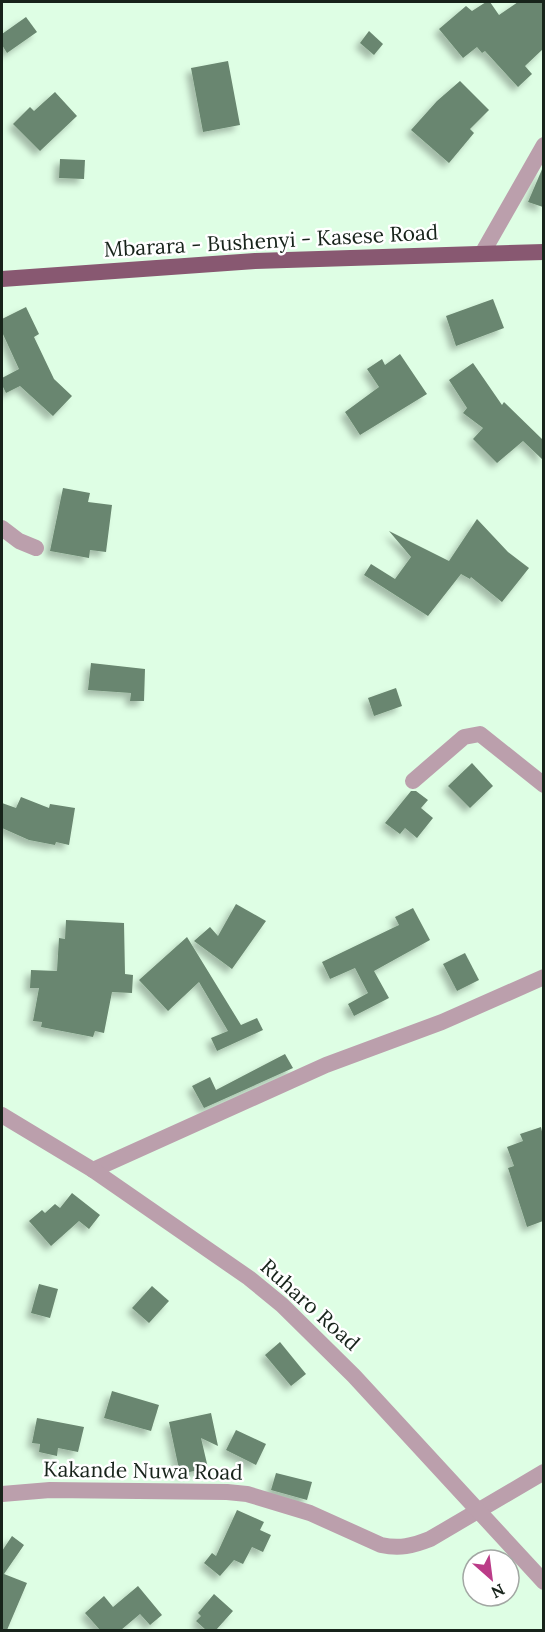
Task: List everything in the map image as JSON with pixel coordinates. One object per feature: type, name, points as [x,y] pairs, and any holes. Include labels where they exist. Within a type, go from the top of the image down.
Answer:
[{"type":"main road","name":"Mbarara - Bushenyi - Kasese Road","points":[[2,279],[255,261],[483,252],[543,252]]},
{"type":"street","points":[[483,252],[543,146]]},
{"type":"street","points":[[2,528],[19,541],[36,548]]},
{"type":"street","points":[[413,781],[464,737],[480,734],[543,785]]},
{"type":"street","points":[[93,1170],[326,1065],[442,1022],[543,977]]},
{"type":"street","name":"Ruharo Road","points":[[2,1115],[93,1170],[249,1278],[282,1305],[354,1376],[481,1511],[543,1582]]},
{"type":"street","name":"Kakande Nuwa Road","points":[[2,1494],[50,1490],[227,1491],[291,1507],[381,1545],[395,1548],[410,1547],[430,1539],[481,1511],[543,1472]]},
{"type":"building","points":[[490,2],[499,15],[518,2],[543,2],[543,49],[525,66],[532,74],[518,87],[485,51],[482,53],[477,47],[463,58],[439,29],[466,6],[472,11]]},
{"type":"building","points":[[26,17],[37,32],[7,53],[2,45],[2,34]]},
{"type":"building","points":[[369,31],[383,44],[374,55],[360,43]]},
{"type":"building","points":[[228,61],[240,125],[203,132],[191,68]]},
{"type":"building","points":[[460,81],[489,110],[470,129],[474,133],[449,163],[411,130],[437,101]]},
{"type":"building","points":[[55,92],[77,116],[40,151],[13,124],[30,107],[34,111]]},
{"type":"building","points":[[60,159],[85,160],[84,179],[59,178]]},
{"type":"building","points":[[543,167],[543,207],[528,202]]},
{"type":"building","points":[[493,299],[504,328],[456,346],[446,316]]},
{"type":"building","points":[[26,307],[39,334],[34,337],[54,379],[72,396],[53,416],[20,386],[6,393],[2,385],[2,378],[19,369],[2,332],[2,319]]},
{"type":"building","points":[[400,354],[427,394],[360,435],[345,412],[379,387],[367,369],[382,359],[385,365]]},
{"type":"building","points":[[473,363],[502,405],[504,402],[543,440],[543,460],[523,441],[497,463],[473,439],[483,428],[463,413],[467,408],[449,380]]},
{"type":"building","points":[[63,488],[90,493],[88,502],[112,505],[106,552],[90,550],[89,558],[50,551]]},
{"type":"building","points":[[477,519],[508,552],[529,568],[502,602],[471,577],[470,579],[461,574],[428,616],[364,575],[371,564],[395,579],[411,557],[389,531],[449,561]]},
{"type":"building","points":[[91,663],[145,669],[144,701],[130,701],[131,693],[88,690]]},
{"type":"building","points":[[396,688],[402,706],[374,716],[368,698]]},
{"type":"building","points":[[472,763],[493,786],[470,808],[448,786]]},
{"type":"building","points":[[411,791],[416,791],[428,800],[421,808],[433,818],[417,838],[405,828],[400,834],[385,823]]},
{"type":"building","points":[[21,797],[49,808],[50,804],[75,808],[69,845],[29,840],[2,828],[2,803],[16,808]]},
{"type":"building","points":[[236,904],[266,921],[232,969],[194,941],[210,927],[218,936]]},
{"type":"building","points":[[413,908],[430,940],[374,971],[389,998],[354,1016],[348,1004],[368,993],[355,968],[330,979],[322,962],[399,925],[395,917]]},
{"type":"building","points":[[66,920],[124,923],[125,974],[133,975],[132,993],[112,992],[104,1033],[95,1031],[93,1037],[41,1027],[42,1022],[33,1021],[39,988],[30,988],[31,970],[57,971],[59,938],[65,939]]},
{"type":"building","points":[[187,937],[241,1025],[257,1018],[263,1030],[217,1051],[211,1038],[228,1031],[199,982],[168,1011],[139,980]]},
{"type":"building","points":[[465,953],[479,980],[457,991],[443,964]]},
{"type":"building","points":[[285,1054],[293,1068],[204,1108],[192,1086],[210,1077],[216,1090]]},
{"type":"building","points":[[541,1127],[543,1136],[543,1221],[527,1227],[508,1168],[514,1166],[507,1147],[523,1141],[520,1134]]},
{"type":"building","points":[[72,1193],[100,1215],[89,1229],[79,1221],[51,1246],[29,1221],[42,1210],[45,1213],[55,1204],[60,1208]]},
{"type":"building","points":[[39,1284],[58,1289],[50,1318],[31,1313]]},
{"type":"building","points":[[152,1286],[169,1301],[149,1323],[132,1308]]},
{"type":"building","points":[[280,1342],[306,1374],[291,1386],[265,1355]]},
{"type":"building","points":[[112,1391],[159,1405],[151,1431],[104,1418]]},
{"type":"building","points":[[211,1413],[218,1446],[201,1438],[208,1468],[180,1474],[169,1422]]},
{"type":"building","points":[[37,1418],[84,1427],[78,1452],[58,1448],[57,1456],[39,1452],[40,1444],[32,1443]]},
{"type":"building","points":[[236,1430],[266,1444],[256,1465],[226,1450]]},
{"type":"building","points":[[276,1473],[312,1482],[307,1500],[271,1490]]},
{"type":"building","points":[[237,1510],[264,1522],[260,1530],[271,1535],[263,1552],[252,1547],[243,1564],[234,1560],[220,1576],[204,1563],[212,1553],[216,1556]]},
{"type":"building","points":[[12,1536],[24,1545],[4,1574],[27,1583],[7,1630],[2,1630],[2,1551]]},
{"type":"building","points":[[138,1586],[162,1615],[150,1625],[140,1614],[121,1630],[100,1630],[85,1613],[104,1596],[113,1607]]},
{"type":"building","points":[[214,1594],[233,1611],[216,1630],[206,1630],[196,1621],[201,1616],[198,1613]]}]
